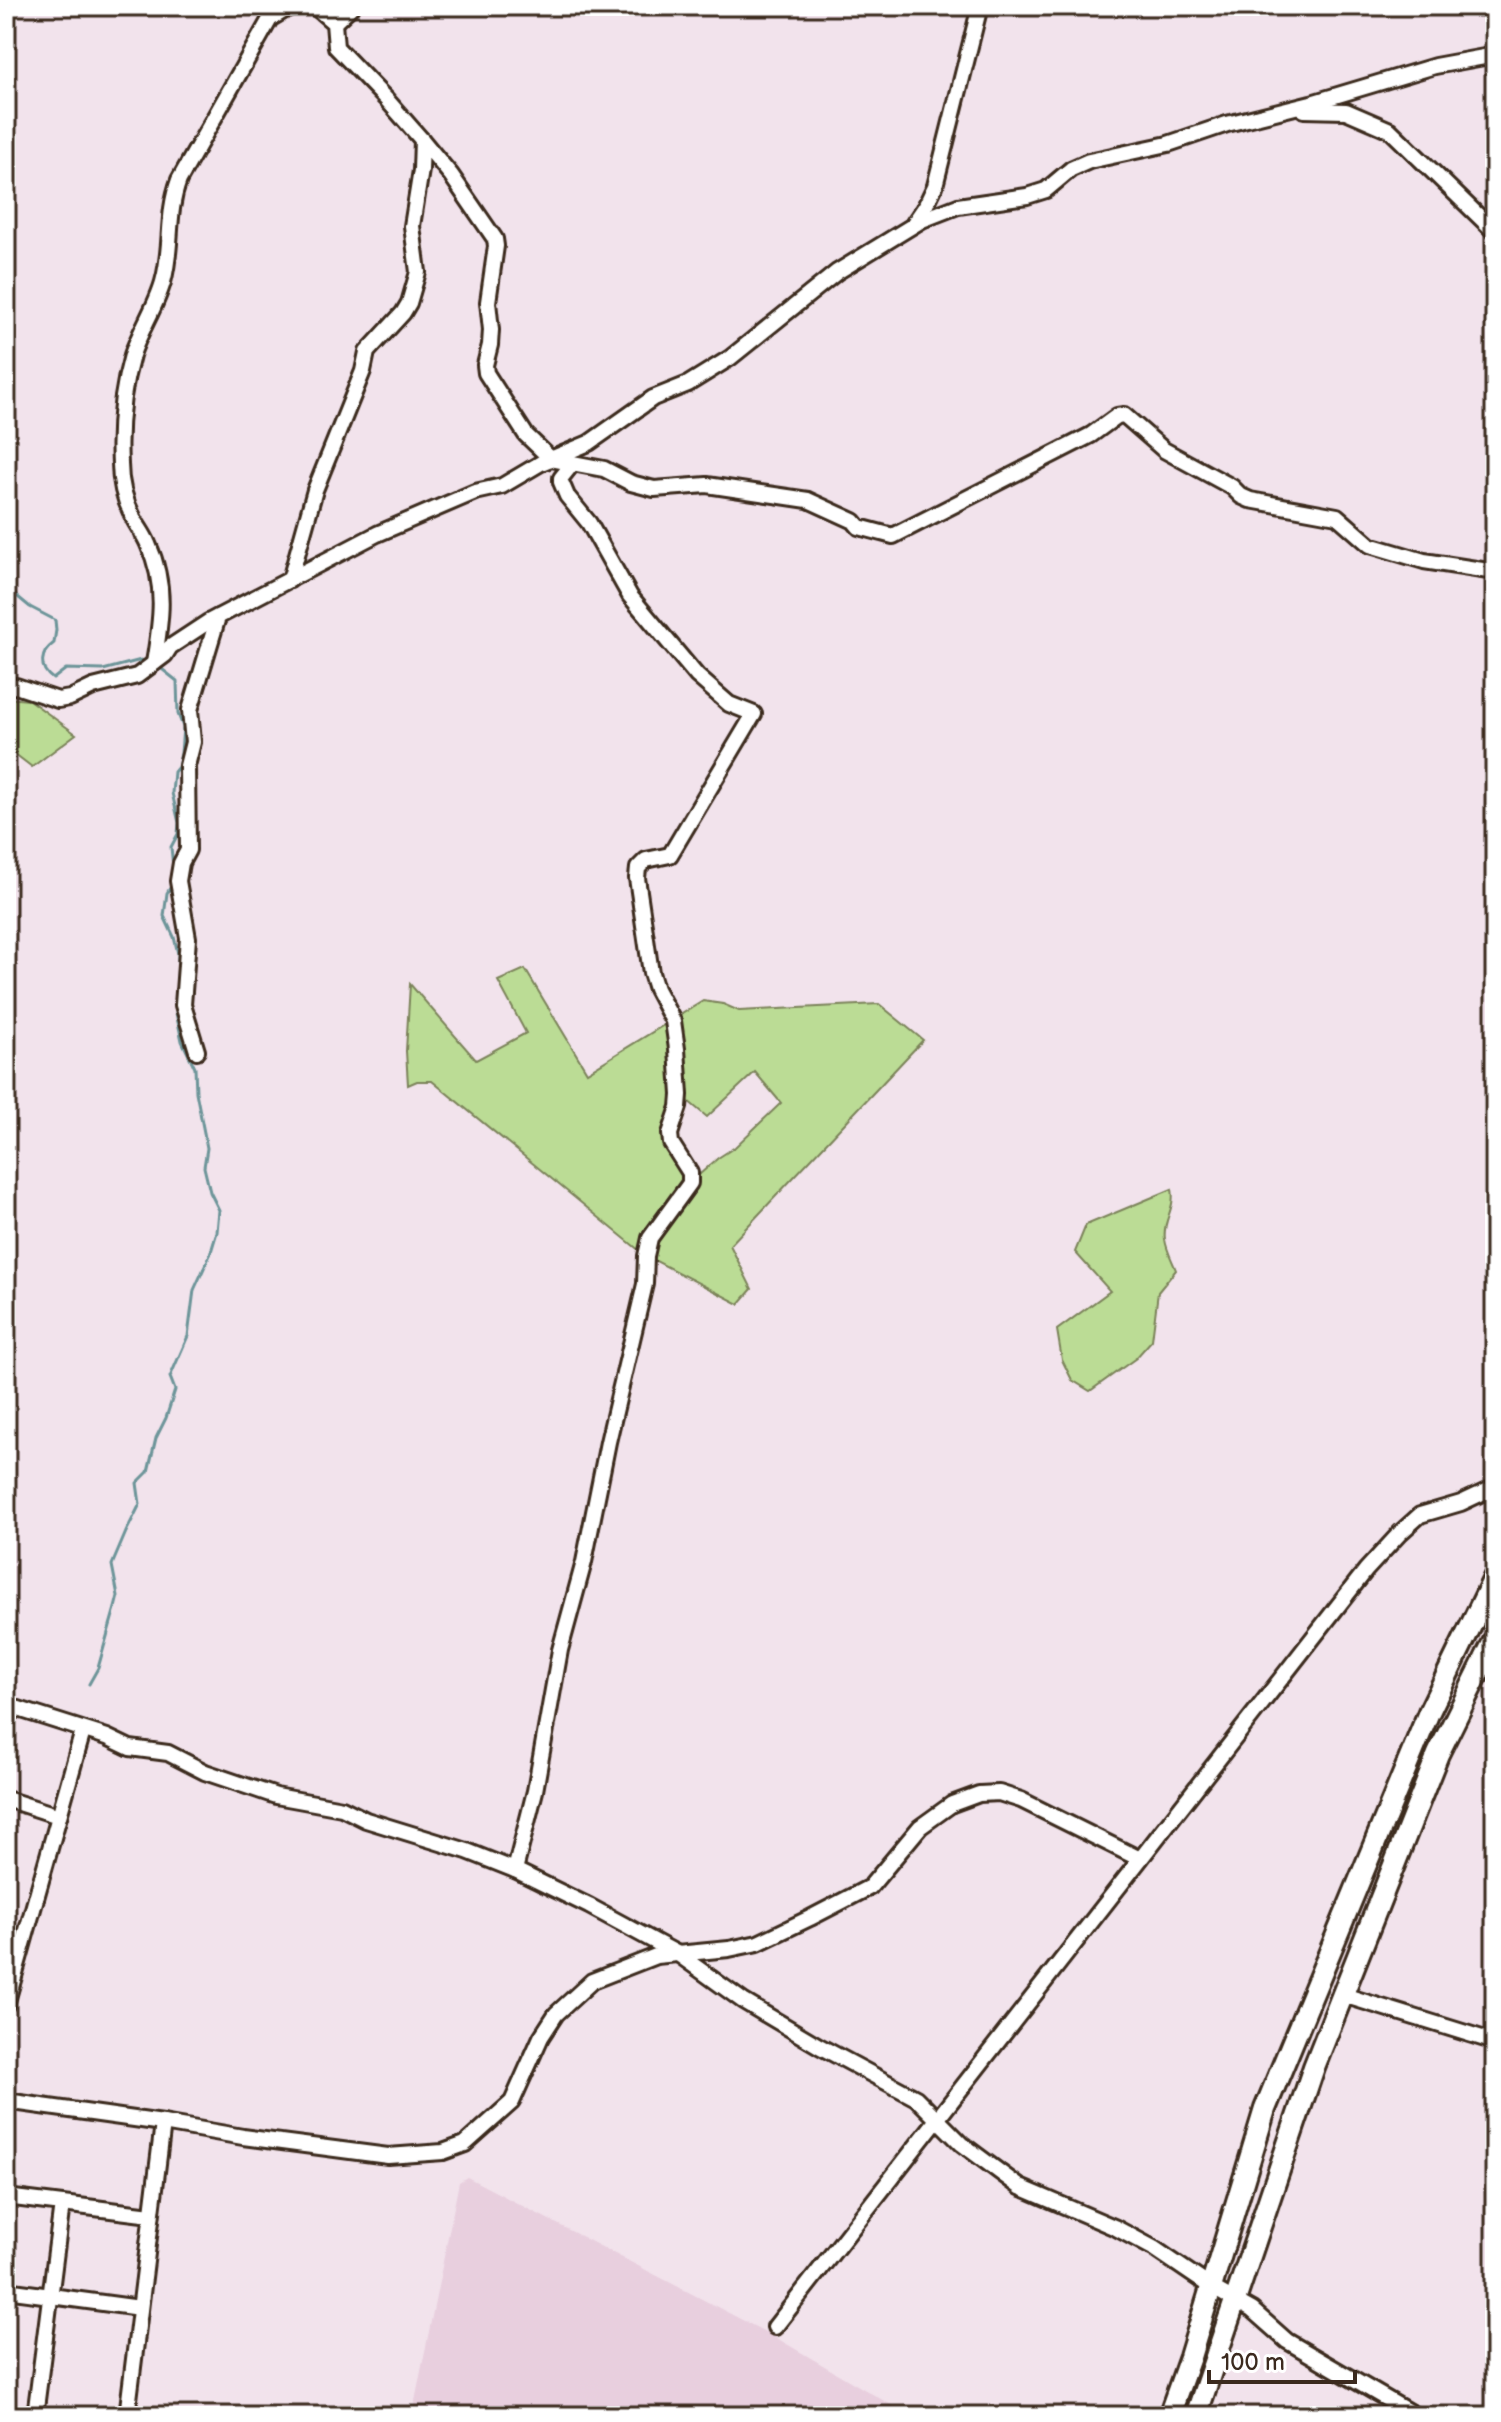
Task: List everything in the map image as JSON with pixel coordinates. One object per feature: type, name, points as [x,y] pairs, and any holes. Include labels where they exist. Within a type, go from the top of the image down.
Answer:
[{"type":"highway","points":[[1169,2416],[1265,2109],[1429,1712],[1495,1576]]},
{"type":"highway","points":[[1196,2416],[1314,2067],[1438,1754],[1495,1639]]},
{"type":"street","points":[[154,663],[162,592],[148,543],[124,497],[120,465],[122,402],[133,354],[163,283],[171,201],[179,180],[273,13],[292,6]]},
{"type":"street","points":[[314,6],[334,23],[336,47],[387,100],[451,175],[495,239],[488,302],[491,330],[486,373],[526,435],[551,459],[604,469],[631,483],[654,489],[707,485],[808,500],[854,521],[859,527],[893,536],[1091,435],[1117,416],[1124,415],[1164,450],[1250,500],[1337,516],[1370,545],[1424,561],[1495,572]]},
{"type":"street","points":[[334,23],[352,6]]},
{"type":"street","points":[[911,226],[935,186],[980,6]]},
{"type":"street","points":[[6,687],[16,686],[58,700],[137,676],[165,655],[170,647],[218,617],[377,534],[475,492],[502,486],[551,459],[589,443],[653,398],[688,384],[730,358],[837,272],[922,220],[958,206],[1027,196],[1046,190],[1071,169],[1089,161],[1168,144],[1227,124],[1435,66],[1495,55]]},
{"type":"street","points":[[1286,110],[1346,111],[1390,130],[1495,232]]},
{"type":"street","points":[[290,580],[315,490],[363,371],[367,352],[409,303],[418,272],[412,226],[421,170],[422,140]]},
{"type":"street","points":[[515,1870],[535,1791],[560,1650],[584,1562],[645,1284],[650,1238],[690,1183],[690,1173],[671,1143],[670,1134],[680,1095],[677,1049],[673,1021],[651,973],[638,868],[646,860],[670,855],[754,714],[729,704],[697,676],[630,596],[595,533],[567,496],[561,482],[573,463]]},
{"type":"street","points":[[197,1051],[183,1005],[188,938],[178,881],[181,863],[188,850],[187,766],[193,742],[190,710],[218,617]]},
{"type":"street","points":[[775,2327],[1317,1630],[1400,1533],[1420,1515],[1461,1503],[1495,1487]]},
{"type":"street","points":[[6,1705],[107,1737],[130,1748],[168,1753],[205,1772],[276,1796],[342,1808],[366,1820],[467,1851],[515,1870],[589,1906],[678,1954],[743,2001],[819,2046],[916,2098],[962,2144],[1020,2187],[1116,2228],[1155,2249],[1252,2310],[1287,2341],[1416,2416]]},
{"type":"street","points":[[6,2005],[83,1731]]},
{"type":"street","points":[[6,2101],[388,2156],[443,2152],[465,2144],[512,2102],[541,2037],[556,2014],[592,1981],[656,1956],[758,1943],[856,1896],[870,1887],[920,1827],[952,1804],[979,1794],[999,1793],[1021,1800],[1140,1859]]},
{"type":"street","points":[[6,1799],[59,1816]]},
{"type":"street","points":[[1343,1995],[1495,2042]]},
{"type":"street","points":[[127,2416],[163,2123]]},
{"type":"street","points":[[6,2197],[151,2215]]},
{"type":"street","points":[[35,2416],[62,2204]]},
{"type":"street","points":[[6,2290],[140,2308]]},
{"type":"shaded area","points":[[467,2177],[773,2336],[910,2416],[412,2416],[459,2182]]},
{"type":"green space","points":[[6,698],[29,700],[76,734],[32,767],[6,747]]},
{"type":"green space","points":[[525,969],[587,1072],[703,1001],[723,1004],[739,1011],[879,1004],[923,1040],[730,1245],[752,1289],[739,1304],[646,1256],[432,1081],[417,1081],[408,1085],[406,1051],[410,984],[476,1060],[526,1033],[498,981]],"holes":[[[755,1072],[781,1103],[735,1147],[691,1182],[670,1135],[681,1095],[707,1117]]]},
{"type":"green space","points":[[1172,1189],[1165,1233],[1176,1270],[1158,1292],[1152,1340],[1136,1358],[1090,1391],[1072,1380],[1062,1360],[1057,1330],[1110,1291],[1075,1252],[1086,1225]]},
{"type":"waterway","points":[[6,587],[30,607],[55,620],[54,643],[46,651],[43,661],[45,670],[53,679],[66,669],[103,670],[141,660],[147,662]]},
{"type":"waterway","points":[[158,666],[177,681],[178,714],[183,727],[172,793],[179,823],[178,834],[171,847],[173,867]]},
{"type":"waterway","points":[[89,1684],[98,1668],[118,1596],[112,1565],[140,1504],[137,1483],[148,1472],[156,1438],[175,1390],[170,1377],[188,1336],[194,1290],[217,1232],[219,1210],[210,1192],[204,1167],[207,1148],[196,1092],[195,1068],[182,1041],[176,1013],[178,954],[164,916],[167,893],[173,883]]}]
